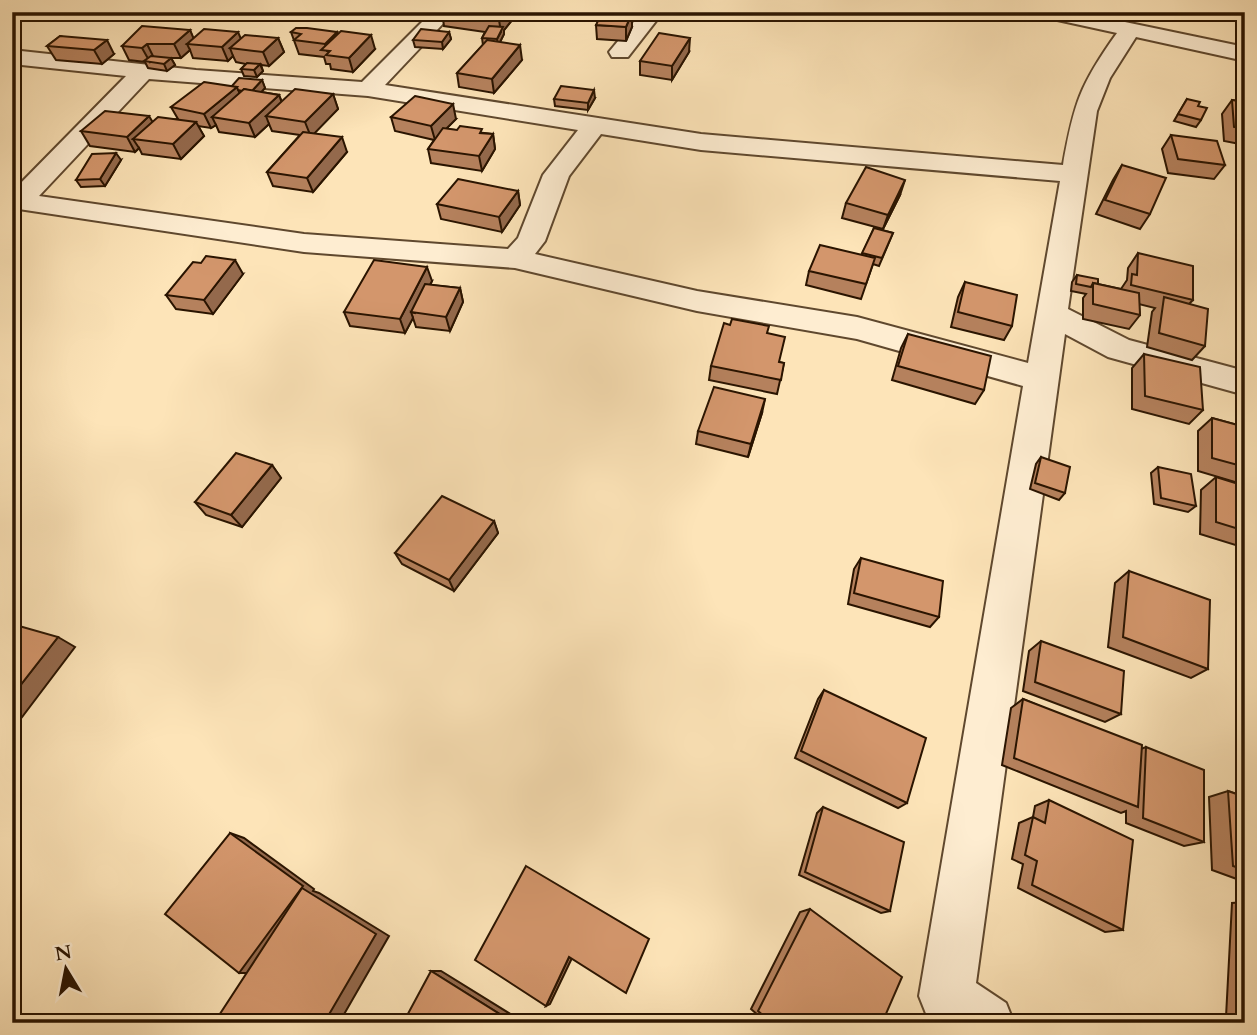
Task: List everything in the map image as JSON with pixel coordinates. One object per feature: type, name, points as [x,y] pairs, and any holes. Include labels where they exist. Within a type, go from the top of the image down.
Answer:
[{"type":"street","points":[[368,89],[444,12]]},
{"type":"street","points":[[620,52],[653,12]]},
{"type":"street","points":[[1046,12],[1245,54]]},
{"type":"street","points":[[986,1023],[947,996],[1073,174],[1090,89],[1131,28]]},
{"type":"street","points":[[19,61],[368,89],[701,142],[1073,174]]},
{"type":"street","points":[[15,201],[144,71]]},
{"type":"street","points":[[515,259],[531,241],[556,174],[596,124]]},
{"type":"street","points":[[15,201],[304,243],[515,259],[697,301],[857,328],[1042,379]]},
{"type":"street","points":[[1053,314],[1128,352],[1245,383]]},
{"type":"building","points":[[442,12],[506,12],[499,20]]},
{"type":"building","points":[[602,12],[632,13],[626,27],[596,25]]},
{"type":"building","points":[[142,26],[190,30],[174,44],[147,44],[142,48],[122,46]]},
{"type":"building","points":[[489,26],[503,27],[497,39],[482,38]]},
{"type":"building","points":[[296,28],[337,32],[325,44],[294,40],[301,34],[291,32]]},
{"type":"building","points":[[204,29],[238,32],[222,47],[187,44]]},
{"type":"building","points":[[421,29],[449,32],[442,42],[413,40]]},
{"type":"building","points":[[341,31],[371,35],[349,58],[326,55],[330,51],[321,50]]},
{"type":"building","points":[[659,33],[690,38],[672,66],[640,61]]},
{"type":"building","points":[[245,35],[278,38],[263,52],[230,48]]},
{"type":"building","points":[[60,36],[107,40],[94,50],[47,46]]},
{"type":"building","points":[[487,40],[520,45],[492,79],[457,73]]},
{"type":"building","points":[[151,56],[171,58],[164,64],[144,61]]},
{"type":"building","points":[[247,63],[260,64],[254,70],[241,69]]},
{"type":"building","points":[[239,78],[262,80],[252,91],[242,91],[231,87]]},
{"type":"building","points":[[204,82],[237,87],[204,114],[171,107]]},
{"type":"building","points":[[561,86],[594,90],[588,103],[554,99]]},
{"type":"building","points":[[244,89],[279,95],[249,123],[212,117]]},
{"type":"building","points":[[295,89],[333,94],[305,122],[266,116]]},
{"type":"building","points":[[415,96],[453,104],[431,126],[391,117]]},
{"type":"building","points":[[1187,99],[1200,102],[1198,106],[1207,108],[1201,120],[1178,114]]},
{"type":"building","points":[[1232,100],[1245,102],[1245,129],[1234,127]]},
{"type":"building","points":[[105,111],[149,116],[127,137],[81,131]]},
{"type":"building","points":[[158,117],[196,122],[173,144],[133,139]]},
{"type":"building","points":[[460,126],[482,129],[480,133],[493,134],[479,156],[428,149],[443,128],[457,130]]},
{"type":"building","points":[[303,132],[342,137],[307,178],[267,172]]},
{"type":"building","points":[[1171,135],[1217,141],[1225,165],[1178,159]]},
{"type":"building","points":[[116,153],[100,179],[76,180],[92,154]]},
{"type":"building","points":[[1122,165],[1166,178],[1150,214],[1105,200]]},
{"type":"building","points":[[866,167],[905,180],[888,215],[846,203]]},
{"type":"building","points":[[458,179],[518,191],[499,217],[437,204]]},
{"type":"building","points":[[874,228],[893,233],[882,258],[862,253]]},
{"type":"building","points":[[820,245],[875,258],[866,284],[809,271]]},
{"type":"building","points":[[1138,253],[1193,266],[1193,300],[1131,285],[1132,274],[1137,275]]},
{"type":"building","points":[[206,256],[235,260],[204,300],[166,295],[193,262],[201,263]]},
{"type":"building","points":[[374,260],[427,267],[400,319],[344,312]]},
{"type":"building","points":[[1077,275],[1098,279],[1098,284],[1093,283],[1091,287],[1076,284]]},
{"type":"building","points":[[965,282],[1017,295],[1012,326],[958,312]]},
{"type":"building","points":[[1093,283],[1139,293],[1140,315],[1093,304]]},
{"type":"building","points":[[425,284],[460,288],[446,317],[411,312]]},
{"type":"building","points":[[1164,297],[1208,309],[1205,346],[1159,333]]},
{"type":"building","points":[[732,319],[769,326],[767,333],[785,337],[779,362],[784,363],[781,380],[711,366],[724,323],[730,325]]},
{"type":"building","points":[[908,334],[991,356],[984,390],[898,366]]},
{"type":"building","points":[[1144,354],[1200,367],[1203,410],[1145,396]]},
{"type":"building","points":[[714,387],[765,399],[751,444],[698,431]]},
{"type":"building","points":[[1212,418],[1245,427],[1245,467],[1212,458]]},
{"type":"building","points":[[236,453],[272,465],[231,515],[195,502]]},
{"type":"building","points":[[1041,457],[1070,467],[1065,493],[1035,483]]},
{"type":"building","points":[[1158,467],[1191,474],[1196,506],[1161,498]]},
{"type":"building","points":[[1216,477],[1245,486],[1245,531],[1216,522]]},
{"type":"building","points":[[442,496],[494,521],[449,580],[395,553]]},
{"type":"building","points":[[861,558],[943,581],[939,617],[854,593]]},
{"type":"building","points":[[1129,571],[1210,600],[1208,669],[1123,637]]},
{"type":"building","points":[[12,624],[58,637],[12,696]]},
{"type":"building","points":[[1041,641],[1124,671],[1121,714],[1035,682]]},
{"type":"building","points":[[824,690],[926,738],[907,803],[801,751]]},
{"type":"building","points":[[1023,699],[1142,745],[1138,807],[1014,758]]},
{"type":"building","points":[[1146,747],[1204,770],[1204,842],[1143,818]]},
{"type":"building","points":[[1228,791],[1245,797],[1245,870],[1233,866]]},
{"type":"building","points":[[1049,800],[1133,840],[1123,930],[1032,885],[1037,861],[1025,855],[1033,817],[1045,823]]},
{"type":"building","points":[[823,807],[904,842],[890,911],[805,872]]},
{"type":"building","points":[[230,833],[303,886],[239,973],[165,914]]},
{"type":"building","points":[[526,866],[649,939],[626,993],[569,957],[546,1006],[475,960]]},
{"type":"building","points":[[302,888],[376,934],[324,1023],[214,1023]]},
{"type":"building","points":[[810,909],[902,977],[882,1023],[772,1023],[758,1011]]},
{"type":"building","points":[[431,971],[514,1023],[403,1023]]}]
